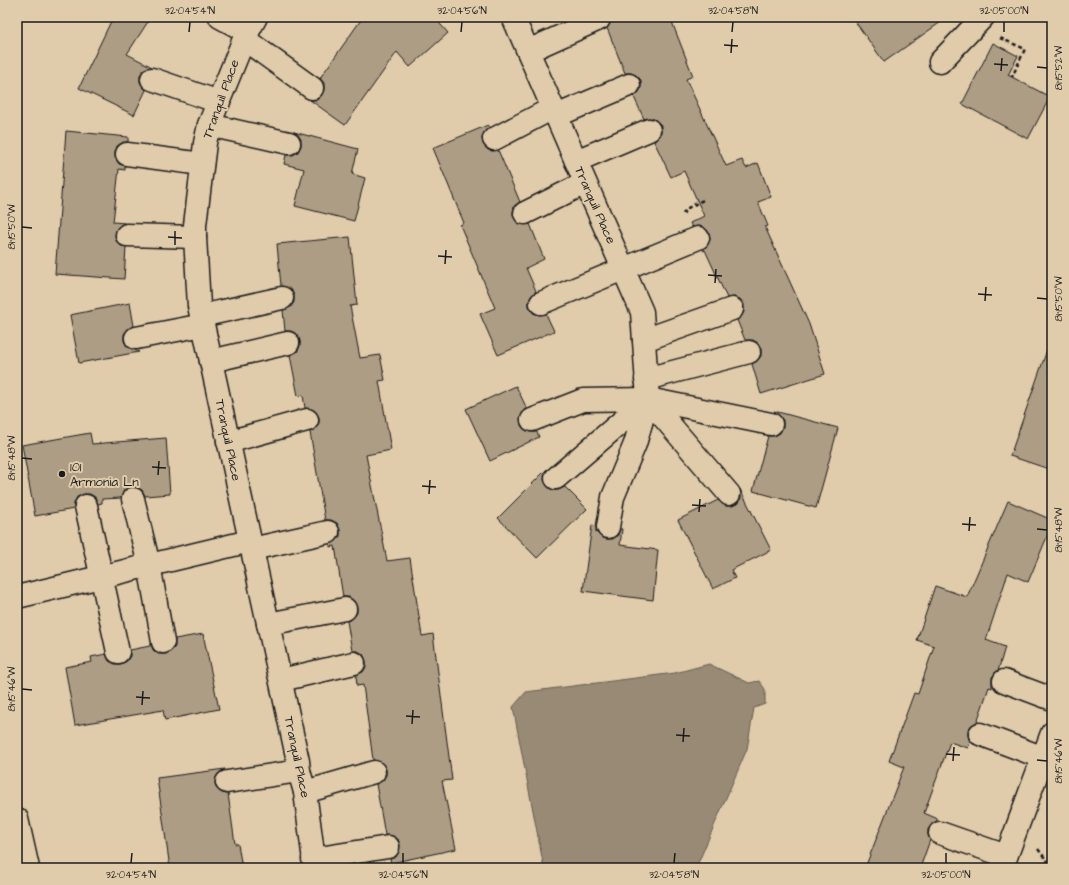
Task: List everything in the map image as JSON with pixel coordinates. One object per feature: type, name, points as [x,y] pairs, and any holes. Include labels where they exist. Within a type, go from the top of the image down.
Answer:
[{"type":"street","points":[[220,17],[249,29],[312,88]]},
{"type":"street","name":"Tranquil Place","points":[[513,17],[642,312],[647,389],[635,444],[613,497],[608,527]]},
{"type":"street","points":[[528,51],[599,19]]},
{"type":"street","points":[[940,62],[979,22]]},
{"type":"street","name":"Tranquil Place","points":[[249,29],[210,124],[202,164],[195,225],[199,306],[299,771],[305,792],[314,864]]},
{"type":"street","points":[[152,79],[219,102]]},
{"type":"street","points":[[494,139],[555,112],[629,85]]},
{"type":"street","points":[[210,124],[289,143]]},
{"type":"street","points":[[576,160],[649,130]]},
{"type":"street","points":[[127,154],[202,164]]},
{"type":"street","points":[[525,213],[586,183]]},
{"type":"street","points":[[127,235],[195,238]]},
{"type":"street","points":[[541,303],[698,238]]},
{"type":"street","points":[[136,338],[282,298]]},
{"type":"street","points":[[644,340],[732,309]]},
{"type":"street","points":[[211,361],[288,342]]},
{"type":"street","points":[[532,420],[583,400],[647,389],[748,352]]},
{"type":"street","points":[[647,389],[771,424]]},
{"type":"street","points":[[556,478],[647,389]]},
{"type":"street","points":[[647,389],[729,494]]},
{"type":"street","points":[[228,442],[308,420]]},
{"type":"street","points":[[133,499],[149,565],[162,642]]},
{"type":"street","points":[[86,506],[118,652]]},
{"type":"street","points":[[17,597],[149,565],[328,532]]},
{"type":"street","points":[[268,624],[345,609]]},
{"type":"street","points":[[280,680],[354,663]]},
{"type":"street","points":[[1004,681],[1052,699]]},
{"type":"street","points":[[940,833],[1004,862],[1048,759],[1052,733]]},
{"type":"street","points":[[980,734],[1048,759]]},
{"type":"street","points":[[226,782],[299,771]]},
{"type":"street","points":[[305,792],[374,772]]},
{"type":"street","points":[[17,819],[28,868]]},
{"type":"street","points":[[314,864],[388,847]]},
{"type":"path","points":[[979,22],[1025,49],[1012,78]]},
{"type":"path","points":[[1036,845],[1039,854],[1052,865]]},
{"type":"shaded area","points":[[709,664],[749,683],[759,681],[765,689],[765,704],[754,708],[747,749],[696,868],[544,868],[513,707],[526,692],[675,673]]},
{"type":"building","points":[[113,17],[151,17],[127,54],[152,67],[144,69],[140,75],[140,82],[146,90],[134,115],[79,88]]},
{"type":"building","points":[[363,17],[434,17],[448,33],[410,67],[397,52],[345,125],[310,100],[317,100],[322,95],[324,83],[320,78]]},
{"type":"building","points":[[611,17],[670,17],[693,76],[686,79],[726,166],[742,160],[746,168],[758,163],[771,197],[758,202],[768,226],[765,227],[809,324],[825,374],[761,394],[752,364],[761,356],[761,348],[758,343],[753,340],[745,340],[737,320],[744,312],[744,304],[740,299],[735,297],[727,298],[705,250],[703,251],[710,240],[709,233],[705,228],[699,226],[692,227],[690,223],[704,216],[684,171],[671,177],[654,141],[659,137],[661,125],[656,120],[650,118],[644,119],[634,97],[639,92],[641,80],[636,75],[625,73],[607,28],[611,21]]},
{"type":"building","points":[[852,17],[948,17],[884,62]]},
{"type":"building","points":[[993,43],[1018,56],[1008,75],[1050,97],[1028,139],[962,104]]},
{"type":"building","points":[[488,125],[489,128],[484,132],[482,138],[483,144],[488,150],[498,150],[520,202],[514,206],[514,218],[518,224],[530,224],[544,259],[526,268],[536,291],[531,296],[529,307],[533,313],[539,315],[546,314],[554,331],[498,355],[480,314],[495,308],[460,225],[464,223],[433,148]]},
{"type":"building","points":[[66,131],[128,137],[128,142],[123,142],[117,146],[115,153],[115,158],[119,164],[125,166],[125,170],[119,169],[113,222],[125,223],[117,228],[115,235],[116,241],[121,246],[126,247],[124,279],[55,274]]},
{"type":"building","points":[[294,132],[358,149],[352,174],[365,178],[354,221],[295,206],[304,169],[284,164],[286,155],[293,155],[298,152],[301,146],[301,139]]},
{"type":"building","points":[[350,237],[357,305],[350,306],[360,358],[380,355],[385,380],[379,381],[391,450],[366,455],[387,561],[410,558],[422,636],[433,634],[452,780],[442,781],[456,849],[391,863],[390,859],[396,857],[399,852],[400,845],[398,839],[393,836],[385,835],[376,784],[383,780],[386,775],[386,769],[382,763],[373,760],[363,685],[357,686],[356,675],[363,672],[366,667],[366,661],[363,654],[358,651],[352,651],[347,621],[353,618],[357,613],[357,607],[354,601],[349,597],[343,597],[335,546],[330,547],[330,544],[336,541],[340,536],[340,530],[337,523],[331,520],[325,520],[310,432],[316,428],[319,423],[319,417],[315,411],[305,408],[303,395],[298,396],[290,355],[297,352],[300,346],[300,341],[297,334],[291,331],[285,331],[283,310],[291,307],[294,302],[294,296],[291,289],[281,286],[277,244]]},
{"type":"building","points":[[130,303],[134,326],[128,329],[124,334],[124,341],[127,346],[139,352],[79,363],[70,315]]},
{"type":"building","points":[[1048,347],[1052,347],[1052,470],[1010,456]]},
{"type":"building","points":[[516,386],[527,409],[520,418],[521,425],[524,429],[530,432],[537,432],[539,437],[490,461],[466,409]]},
{"type":"building","points":[[774,411],[838,428],[816,508],[753,491],[768,436],[775,436],[780,433],[783,427],[783,420]]},
{"type":"building","points":[[90,433],[92,444],[166,438],[170,494],[145,496],[142,490],[136,487],[130,487],[124,490],[121,498],[102,499],[102,503],[98,504],[95,497],[90,494],[84,494],[77,497],[74,503],[74,509],[35,516],[22,445]]},
{"type":"building","points":[[547,469],[544,480],[547,486],[552,490],[558,490],[565,487],[587,509],[537,558],[498,518]]},
{"type":"building","points":[[740,489],[771,550],[731,570],[735,578],[713,589],[678,520],[718,500],[725,506],[737,504],[741,498]]},
{"type":"building","points":[[1008,501],[1052,520],[1052,525],[1028,582],[1008,573],[986,640],[1005,647],[998,671],[992,677],[992,688],[989,687],[977,722],[968,729],[970,742],[968,748],[950,742],[924,813],[938,819],[928,829],[930,840],[920,868],[865,868],[904,767],[889,761],[914,693],[918,694],[934,646],[917,640],[935,586],[967,597]]},
{"type":"building","points":[[592,525],[596,526],[596,532],[600,536],[606,539],[613,539],[618,535],[620,529],[622,529],[620,545],[658,550],[653,600],[583,591]]},
{"type":"building","points":[[203,634],[219,709],[165,720],[163,710],[75,725],[65,667],[92,662],[91,657],[106,654],[109,661],[115,664],[121,664],[127,661],[130,656],[130,650],[150,646],[151,644],[153,650],[158,654],[166,654],[175,647],[175,639]]},
{"type":"building","points":[[225,769],[216,777],[215,784],[218,790],[222,793],[228,794],[235,844],[238,844],[242,868],[170,868],[157,778]]},
{"type":"place","name":"101 Armonia Ln","points":[[62,474]]}]
